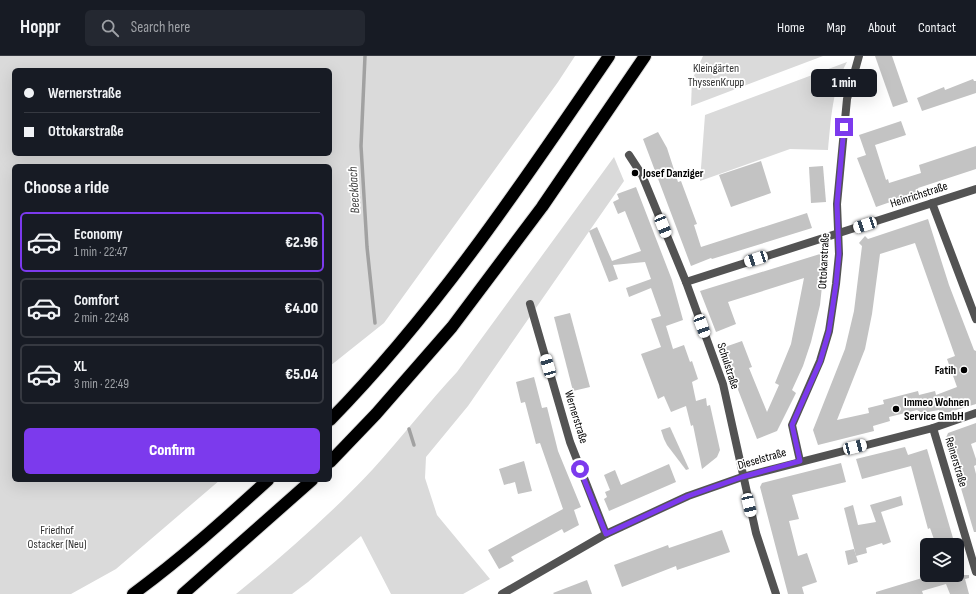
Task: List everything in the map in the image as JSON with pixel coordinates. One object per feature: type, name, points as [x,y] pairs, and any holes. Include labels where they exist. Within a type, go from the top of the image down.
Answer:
[{"type":"highway","points":[[332,418],[354,396],[429,308],[520,188],[609,56]]},
{"type":"highway","points":[[332,460],[376,414],[452,327],[542,207],[645,56]]},
{"type":"highway","points":[[133,594],[160,575],[266,482]]},
{"type":"highway","points":[[183,594],[310,482]]},
{"type":"street","name":"Ottokarstraße","points":[[800,461],[792,425],[820,362],[829,331],[836,284],[838,233],[837,204],[847,99],[859,56]]},
{"type":"street","name":"Schulstraße","points":[[629,156],[642,175],[686,282],[723,384],[742,477],[756,534],[776,594]]},
{"type":"street","name":"Heinrichstraße","points":[[686,282],[976,189]]},
{"type":"street","points":[[932,203],[975,316]]},
{"type":"street","name":"Wernerstraße","points":[[530,304],[570,442],[606,534]]},
{"type":"street","name":"Dieselstraße","points":[[502,594],[606,534],[688,496],[742,477],[933,428],[976,413]]},
{"type":"street","name":"Reinerstraße","points":[[933,428],[976,572]]},
{"type":"green space","name":"Friedhof Ostacker (Neu)","points":[[0,56],[575,56],[558,82],[384,323],[332,364],[332,164],[12,164],[12,482],[218,482],[116,569],[71,594],[0,594]]},
{"type":"green space","name":"Kleingärten ThyssenKrupp","points":[[703,56],[823,56],[691,106],[692,80]]},
{"type":"green space","points":[[847,62],[835,94],[831,116],[828,150],[790,149],[700,181],[705,115]]},
{"type":"green space","points":[[614,157],[624,181],[468,406],[426,457],[425,478],[437,515],[490,579],[463,594],[391,594],[361,536],[292,594],[236,594],[324,518],[384,457],[457,372]]},
{"type":"building","points":[[875,56],[892,56],[908,102],[893,107]]},
{"type":"building","points":[[973,79],[976,81],[976,93],[922,111],[917,98],[944,87],[945,90]]},
{"type":"building","points":[[901,121],[906,135],[875,145],[886,180],[888,179],[889,183],[921,173],[919,165],[976,146],[976,169],[918,188],[919,192],[876,207],[857,158],[866,155],[859,135]]},
{"type":"building","points":[[658,132],[667,148],[678,182],[681,181],[697,224],[694,225],[701,247],[807,213],[812,228],[712,259],[711,258],[691,266],[643,139]]},
{"type":"building","points":[[761,161],[771,193],[731,207],[719,175]]},
{"type":"building","points":[[823,166],[826,202],[811,203],[809,167]]},
{"type":"building","points":[[636,187],[672,280],[683,320],[666,326],[673,349],[684,345],[690,362],[692,361],[698,379],[692,382],[696,401],[706,398],[707,406],[710,405],[720,450],[717,457],[702,469],[693,425],[691,426],[686,406],[671,412],[664,396],[658,399],[641,354],[661,347],[651,319],[661,316],[651,288],[629,297],[626,288],[651,279],[645,262],[613,265],[618,279],[609,282],[589,231],[597,227],[612,261],[641,251],[625,211],[618,214],[613,202],[619,199],[617,194]]},
{"type":"building","points":[[928,219],[949,285],[974,350],[976,351],[976,404],[940,415],[939,410],[922,413],[917,410],[889,417],[890,421],[873,426],[874,431],[818,445],[813,430],[845,349],[854,311],[862,246],[859,243],[865,236],[868,239]],"holes":[[[915,243],[955,356],[947,359],[957,387],[936,395],[935,391],[919,395],[918,391],[883,400],[884,404],[868,408],[869,413],[837,420],[865,349],[872,314],[880,254]]]},
{"type":"building","points":[[820,254],[825,258],[820,305],[811,342],[803,366],[792,390],[796,393],[777,431],[757,439],[722,348],[742,341],[752,367],[749,368],[767,412],[779,385],[775,383],[791,344],[804,278],[728,302],[736,324],[716,332],[700,291]]},
{"type":"building","points":[[570,313],[590,387],[573,391],[554,317]]},
{"type":"building","points":[[534,377],[542,408],[547,407],[558,451],[581,507],[574,510],[579,525],[564,533],[562,529],[511,557],[514,561],[499,569],[488,550],[563,509],[540,443],[536,444],[525,402],[521,403],[516,382]]},
{"type":"building","points":[[976,423],[976,442],[971,444],[976,459],[976,465],[974,466],[976,474],[976,532],[974,532],[946,438],[948,433]]},
{"type":"building","points":[[670,427],[689,469],[686,470],[664,439],[661,430]]},
{"type":"building","points":[[905,447],[908,455],[927,449],[953,538],[934,538],[930,528],[928,529],[911,466],[862,479],[856,459]]},
{"type":"building","points":[[524,461],[532,491],[518,494],[515,482],[504,485],[499,469]]},
{"type":"building","points":[[841,463],[846,482],[792,495],[799,519],[789,521],[798,556],[807,553],[817,582],[802,587],[804,594],[788,594],[760,487],[762,483]]},
{"type":"building","points":[[669,464],[676,482],[609,511],[604,499],[607,497],[605,492],[610,490],[604,475],[615,470],[621,485]]},
{"type":"building","points":[[901,496],[903,505],[881,512],[891,542],[866,548],[867,553],[856,556],[844,508],[853,505],[858,525],[876,522],[870,505]]},
{"type":"building","points":[[722,530],[730,552],[677,570],[676,566],[622,587],[614,565],[668,545],[669,548]]},
{"type":"building","points":[[854,549],[858,562],[848,565],[845,551]]},
{"type":"building","points":[[964,575],[969,575],[969,578],[965,579],[969,594],[950,594],[946,584],[922,591],[923,594],[876,594],[876,592],[920,579],[920,582],[964,582]]},
{"type":"building","points":[[587,580],[592,594],[553,593]]},
{"type":"waterway","name":"Beeckbach","points":[[365,56],[361,146],[367,247],[375,323]]},
{"type":"waterway","name":"Beeckbach","points":[[409,429],[414,445]]},
{"type":"place","name":"Josef Danziger","points":[[635,173]]},
{"type":"place","name":"Fatih","points":[[964,370]]},
{"type":"place","name":"Immeo Wohnen Service GmbH","points":[[896,409]]},
{"type":"route","points":[[580,469],[606,534],[649,513],[725,482],[800,461],[792,425],[820,362],[829,331],[839,254],[837,204],[844,127]]}]
